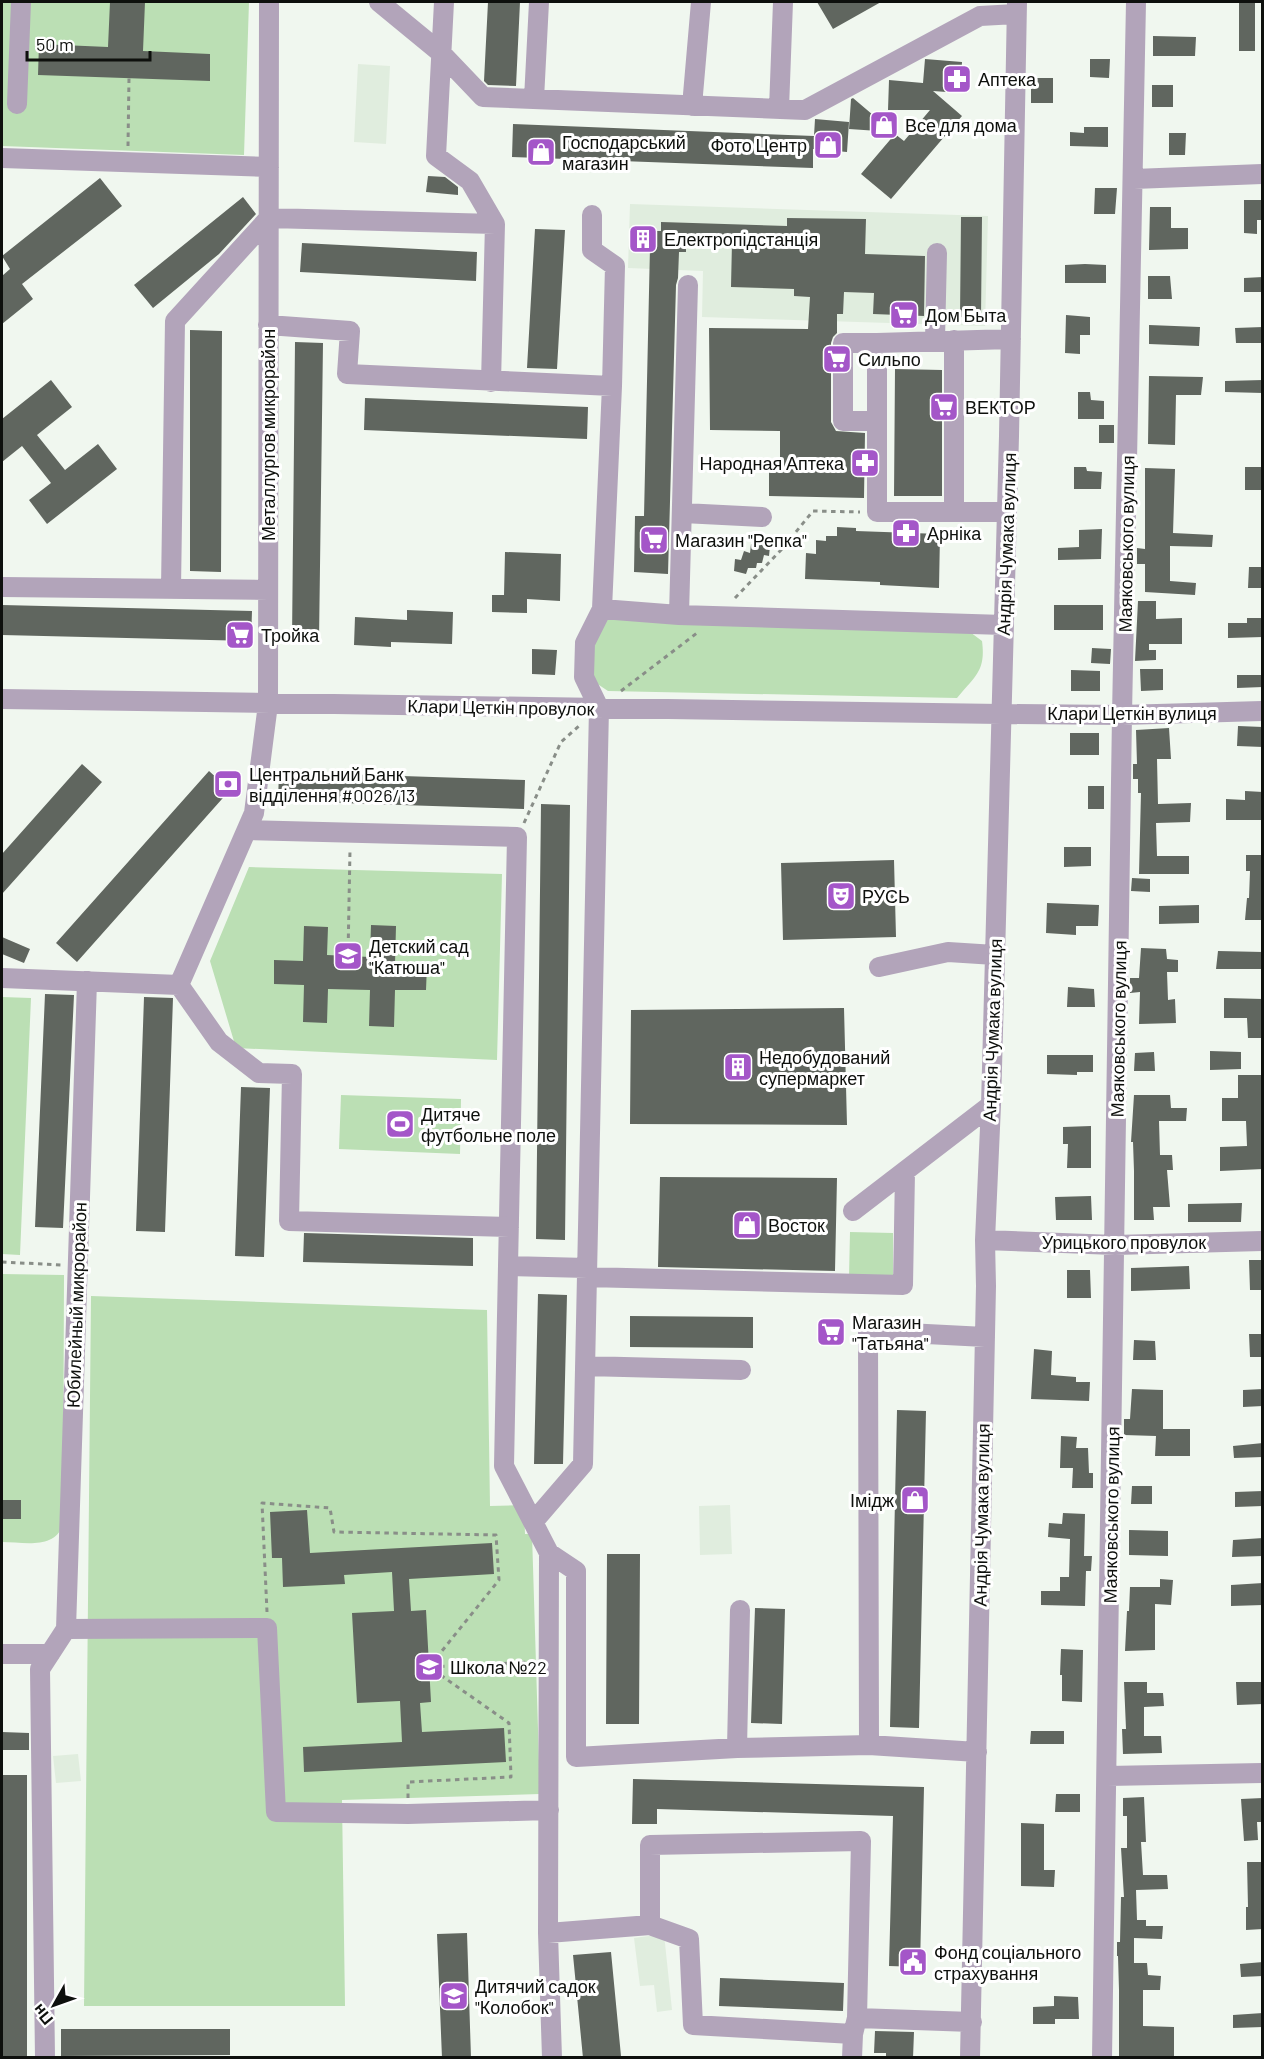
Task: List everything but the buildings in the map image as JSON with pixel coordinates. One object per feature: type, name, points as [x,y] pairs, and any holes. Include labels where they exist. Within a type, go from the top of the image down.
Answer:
[{"type":"street","points":[[17,104],[21,2]]},
{"type":"street","name":"Металлургов микрорайон","points":[[179,985],[254,813],[268,704],[269,2]]},
{"type":"street","points":[[379,2],[441,53],[483,97],[805,110],[980,16],[1016,8]]},
{"type":"street","points":[[444,2],[436,156],[470,181],[495,224],[490,382]]},
{"type":"street","points":[[534,99],[539,2]]},
{"type":"street","points":[[692,106],[701,2]]},
{"type":"street","points":[[779,109],[783,2]]},
{"type":"street","name":"Маяковського вулиця","points":[[1102,2058],[1108,1776],[1122,715],[1136,2]]},
{"type":"street","name":"Андрія Чумака вулиця","points":[[970,2058],[985,1240],[1007,512],[1016,8]]},
{"type":"street","points":[[2,158],[269,167]]},
{"type":"street","points":[[1134,179],[1263,174]]},
{"type":"street","points":[[534,1521],[583,1464],[599,708],[584,677],[585,643],[602,609],[615,266],[592,250],[592,214]]},
{"type":"street","points":[[171,588],[175,321],[269,218],[495,224]]},
{"type":"street","points":[[937,253],[954,512]]},
{"type":"street","points":[[679,615],[688,285]]},
{"type":"street","points":[[268,325],[350,331],[347,374],[612,386]]},
{"type":"street","points":[[877,421],[843,421],[843,343],[1011,339]]},
{"type":"street","points":[[877,343],[877,512],[1007,512]]},
{"type":"street","points":[[683,513],[762,517]]},
{"type":"street","points":[[2,587],[268,590]]},
{"type":"street","points":[[602,609],[718,617],[1004,625]]},
{"type":"street","name":"Клари Цеткін провулок","points":[[2,699],[1001,714]]},
{"type":"street","name":"Клари Цеткін вулиця","points":[[1001,714],[1122,715],[1263,711]]},
{"type":"street","points":[[247,830],[517,837],[504,1466],[549,1553],[548,1933],[552,2058]]},
{"type":"street","points":[[879,968],[948,952],[995,955]]},
{"type":"street","points":[[2,978],[179,985],[219,1042],[259,1073],[292,1074],[289,1221],[509,1227]]},
{"type":"street","name":"Юбилейный микрорайон","points":[[66,1629],[87,981]]},
{"type":"street","points":[[853,1211],[990,1105]]},
{"type":"street","points":[[508,1266],[587,1273],[903,1285],[905,1172]]},
{"type":"street","name":"Урицького провулок","points":[[985,1240],[1115,1245],[1263,1241]]},
{"type":"street","points":[[869,1745],[868,1331],[985,1337]]},
{"type":"street","points":[[585,1366],[741,1370]]},
{"type":"street","points":[[549,1553],[576,1572],[576,1757],[737,1748],[869,1745],[976,1752]]},
{"type":"street","points":[[737,1748],[740,1610]]},
{"type":"street","points":[[45,2058],[40,1669],[66,1629],[267,1628],[276,1812],[408,1814],[549,1810]]},
{"type":"street","points":[[2,1654],[50,1654]]},
{"type":"street","points":[[1108,1776],[1263,1773]]},
{"type":"street","points":[[650,1925],[650,1845],[861,1841],[852,2058]]},
{"type":"street","points":[[548,1933],[650,1925],[689,1939],[693,2025],[855,2026],[972,2022]]},
{"type":"path","points":[[127,162],[129,78]]},
{"type":"path","points":[[517,837],[561,742],[599,708],[718,617],[782,549],[813,511],[877,512]]},
{"type":"path","points":[[348,956],[351,833]]},
{"type":"path","points":[[2,1262],[78,1266]]},
{"type":"path","points":[[267,1628],[262,1503],[330,1508],[334,1532],[496,1535],[499,1580],[429,1667]]},
{"type":"path","points":[[429,1667],[549,1661]]},
{"type":"path","points":[[408,1814],[408,1782],[511,1777],[509,1723],[429,1667]]},
{"type":"shaded area","points":[[358,64],[390,66],[386,144],[354,142]]},
{"type":"shaded area","points":[[630,204],[988,216],[985,326],[702,317],[703,271],[628,268]]},
{"type":"shaded area","points":[[730,1505],[732,1554],[700,1555],[699,1506]]},
{"type":"shaded area","points":[[78,1754],[81,1781],[56,1783],[53,1756]]},
{"type":"shaded area","points":[[664,1934],[672,2010],[657,2012],[654,1985],[640,1986],[634,1938]]},
{"type":"green space","points":[[2,2],[249,2],[244,155],[2,146]]},
{"type":"green space","points":[[610,619],[970,632],[982,641],[983,651],[978,672],[957,698],[608,691],[596,683],[591,676],[591,636],[599,622]]},
{"type":"green space","points":[[249,867],[502,874],[497,1060],[236,1048],[210,961]]},
{"type":"green space","points":[[2,997],[31,998],[20,1255],[2,1254]]},
{"type":"green space","name":"Дитяче футбольне поле","points":[[341,1095],[461,1099],[460,1154],[339,1149]]},
{"type":"green space","points":[[850,1232],[893,1233],[893,1280],[849,1278]]},
{"type":"green space","points":[[2,1274],[64,1275],[63,1525],[53,1538],[37,1543],[2,1542]]},
{"type":"green space","points":[[91,1296],[487,1310],[490,1506],[524,1505],[525,1534],[532,1534],[540,1794],[342,1800],[345,2006],[84,2006]]},
{"type":"place","name":"Аптека","points":[[957,79]]},
{"type":"place","name":"Все для дома","points":[[884,125]]},
{"type":"place","name":"Фото Центр","points":[[828,145]]},
{"type":"place","name":"Господарський магазин","points":[[541,152]]},
{"type":"place","name":"Електропідстанція","points":[[643,239]]},
{"type":"place","name":"Дом Быта","points":[[904,315]]},
{"type":"place","name":"Сильпо","points":[[837,359]]},
{"type":"place","name":"ВЕКТОР","points":[[944,407]]},
{"type":"place","name":"Народная Аптека","points":[[865,463]]},
{"type":"place","name":"Арніка","points":[[906,533]]},
{"type":"place","name":"Магазин \"Репка\"","points":[[654,540]]},
{"type":"place","name":"Тройка","points":[[240,635]]},
{"type":"place","name":"Центральний Банк відділення #0026/13","points":[[228,784]]},
{"type":"place","name":"РУСЬ","points":[[841,896]]},
{"type":"place","name":"Детский сад \"Катюша\"","points":[[348,956]]},
{"type":"place","name":"Недобудований супермаркет","points":[[738,1067]]},
{"type":"place","name":"Дитяче футбольне поле","points":[[400,1124]]},
{"type":"place","name":"Восток","points":[[747,1225]]},
{"type":"place","name":"Магазин \"Татьяна\"","points":[[831,1332]]},
{"type":"place","name":"Імідж","points":[[915,1500]]},
{"type":"place","name":"Школа №22","points":[[429,1667]]},
{"type":"place","name":"Фонд соціального страхування","points":[[913,1962]]},
{"type":"place","name":"Дитячий садок \"Колобок\"","points":[[454,1996]]}]
